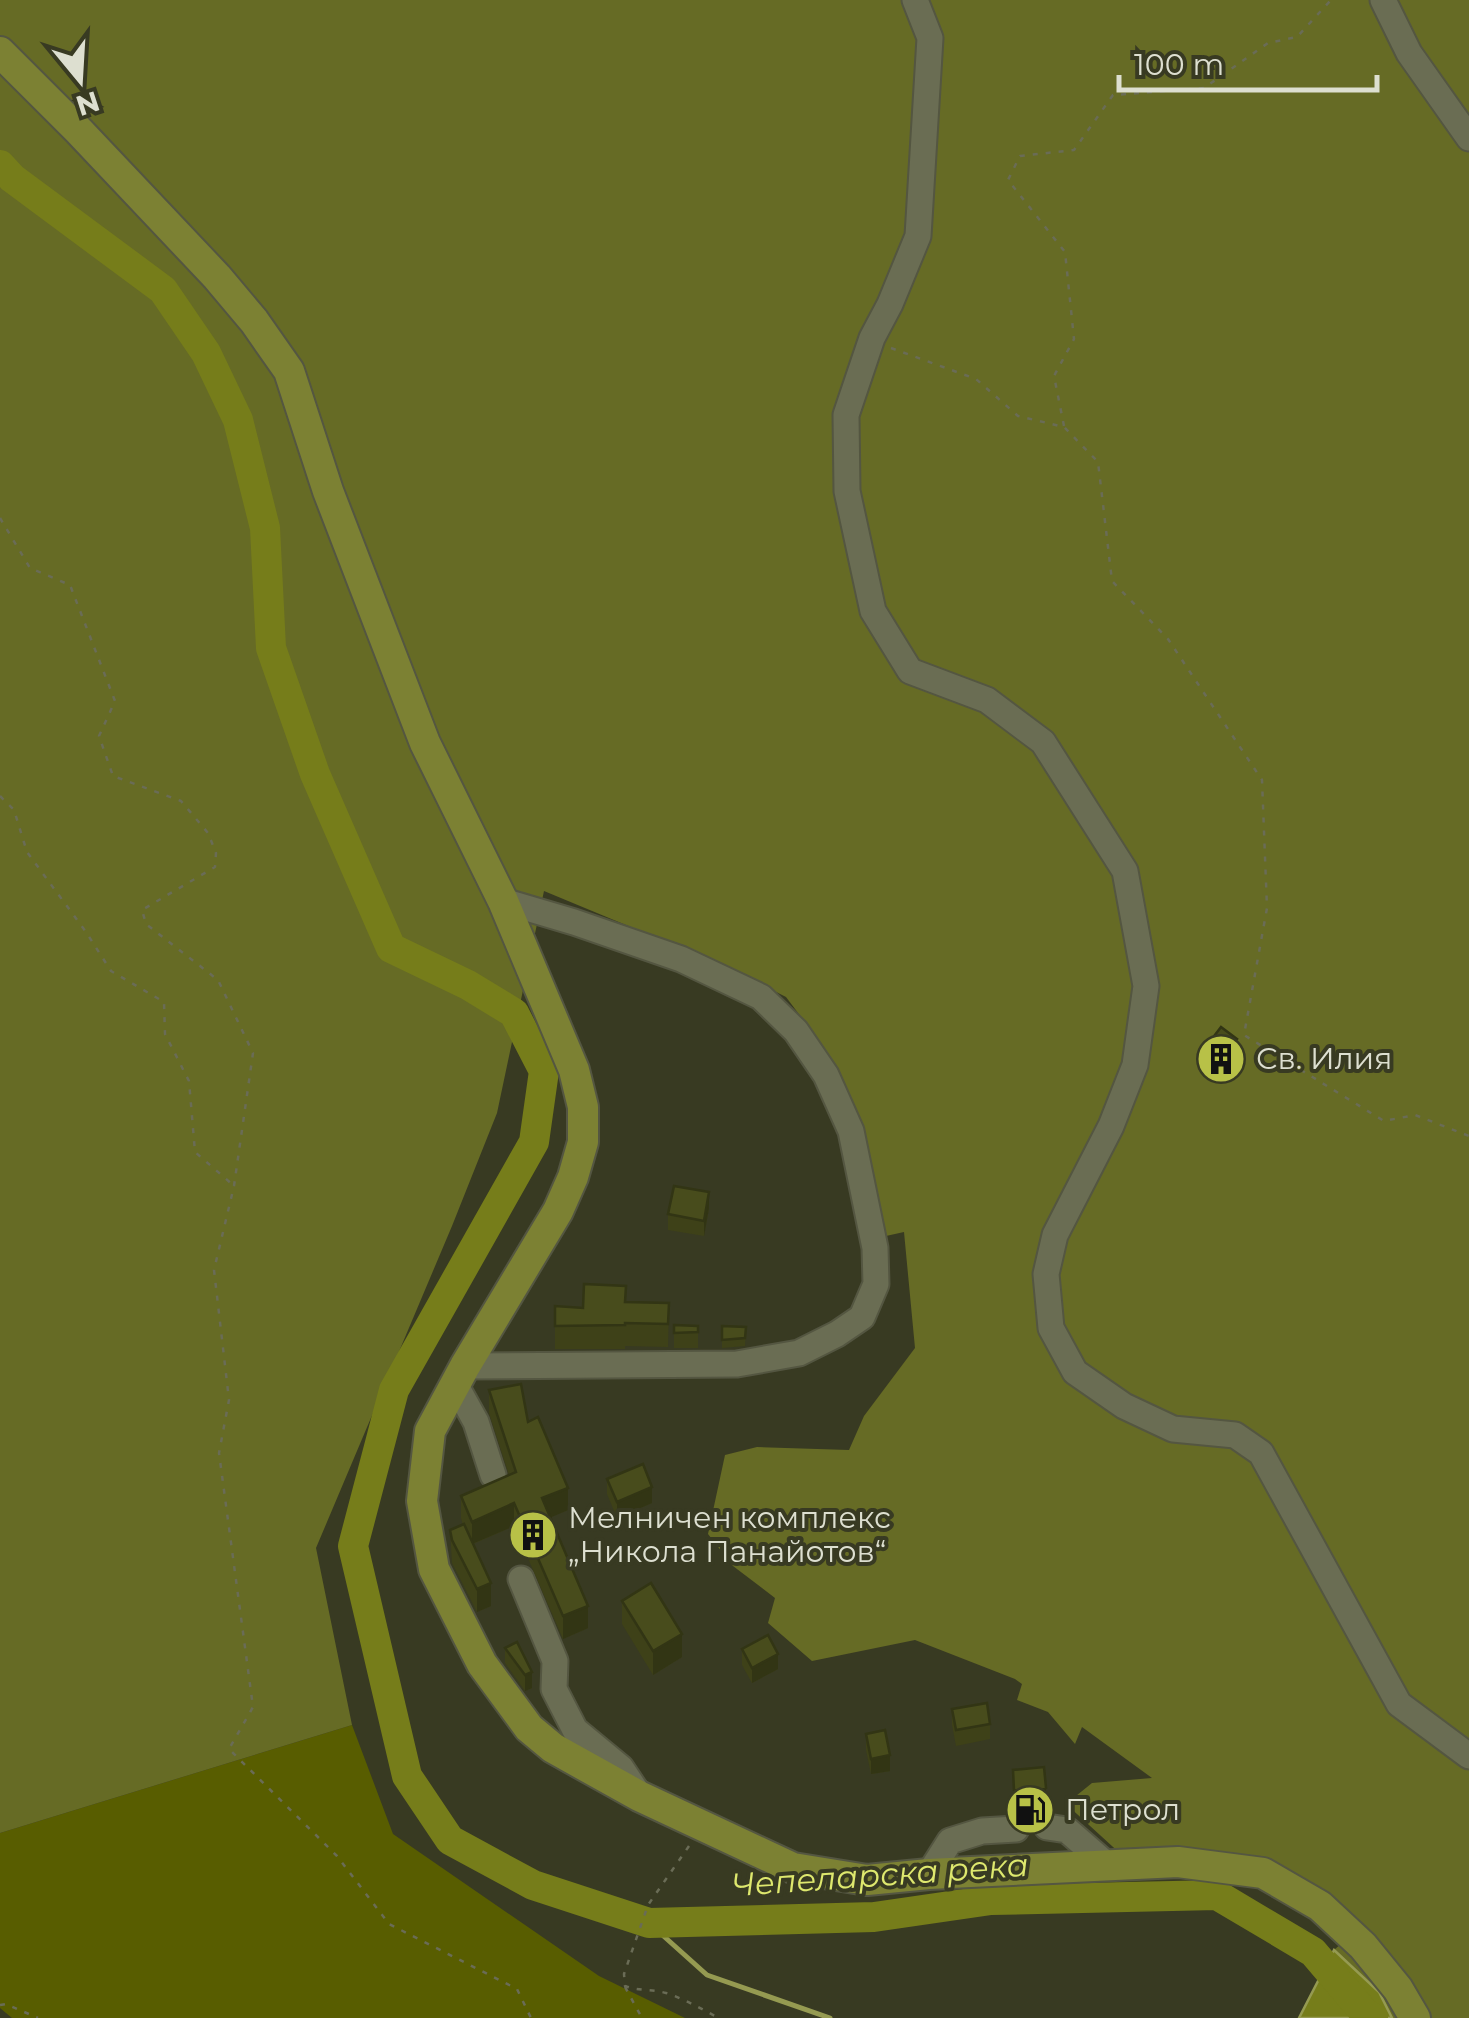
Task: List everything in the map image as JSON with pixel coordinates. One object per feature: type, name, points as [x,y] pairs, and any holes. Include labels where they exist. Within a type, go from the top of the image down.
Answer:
[{"type":"main road","points":[[0,52],[217,277],[289,371],[328,491],[424,743],[502,901],[574,1070],[583,1106],[582,1142],[573,1176],[558,1211],[430,1431],[422,1501],[434,1569],[482,1664],[529,1728],[553,1748],[639,1796],[793,1868],[867,1880],[1178,1862],[1262,1874],[1320,1906],[1362,1946],[1398,1989],[1415,2018]]},
{"type":"street","points":[[915,0],[930,38],[918,236],[872,338],[846,415],[847,491],[874,611],[910,671],[988,700],[1042,742],[1125,871],[1146,986],[1135,1065],[1111,1126],[1055,1235],[1046,1274],[1051,1328],[1074,1372],[1124,1406],[1173,1429],[1236,1435],[1261,1454],[1399,1704],[1469,1756]]},
{"type":"street","points":[[1383,0],[1410,53],[1469,138]]},
{"type":"street","points":[[492,1475],[460,1375],[738,1364],[799,1353],[862,1317],[876,1284],[875,1248],[852,1131],[826,1075],[796,1032],[761,997],[680,959],[502,901]]},
{"type":"street","points":[[521,1578],[555,1661],[554,1689],[576,1730],[621,1768],[639,1796]]},
{"type":"street","points":[[1048,1828],[1066,1830],[1106,1864]]},
{"type":"street","points":[[929,1874],[950,1841],[982,1831],[1016,1829]]},
{"type":"path","points":[[1064,427],[1054,376],[1074,340],[1065,252],[1008,180],[1020,156],[1074,150],[1113,95],[1204,88],[1268,42],[1296,37],[1331,0]]},
{"type":"path","points":[[891,348],[976,379],[1018,416],[1064,427],[1098,462],[1112,581],[1168,639],[1262,780],[1267,908],[1244,1035],[1384,1121],[1415,1115],[1469,1136]]},
{"type":"path","points":[[0,518],[30,568],[70,584],[115,701],[99,736],[112,776],[180,801],[208,833],[216,853],[214,867],[142,910],[146,924],[218,980],[253,1053],[234,1186],[214,1270],[230,1400],[218,1454],[253,1707],[229,1749],[337,1856],[388,1924],[517,1989],[532,2018]]},
{"type":"path","points":[[0,796],[14,810],[27,852],[110,971],[164,1002],[165,1034],[189,1080],[195,1152],[234,1186]]},
{"type":"path","points":[[642,2018],[625,1986],[630,1954],[648,1905],[703,1826]]},
{"type":"path","points":[[625,1986],[660,1991],[718,2018]]},
{"type":"path","points":[[0,2004],[38,2018]]},
{"type":"shaded area","points":[[0,0],[1469,0],[1469,2018],[1392,2018],[1379,1992],[1334,1950],[1358,1929],[1299,1886],[1124,1857],[1066,1804],[1092,1783],[1152,1778],[1082,1727],[1075,1744],[1048,1712],[1017,1700],[1022,1684],[1015,1679],[915,1640],[812,1661],[768,1623],[775,1598],[733,1566],[708,1534],[725,1455],[757,1447],[849,1450],[864,1416],[915,1348],[904,1232],[877,1238],[841,1082],[819,1041],[786,997],[727,967],[544,891],[497,1113],[316,1548],[352,1725],[0,1833]]},
{"type":"shaded area","points":[[352,1725],[393,1834],[599,1976],[685,2018],[12,2018],[0,2008],[0,1833]]},
{"type":"shaded area","points":[[1334,1950],[1379,1992],[1392,2018],[1299,2018]]},
{"type":"building","points":[[1221,1027],[1237,1039],[1221,1060],[1205,1048]]},
{"type":"building","points":[[674,1186],[709,1192],[704,1221],[668,1214]]},
{"type":"building","points":[[584,1284],[626,1286],[625,1302],[669,1303],[668,1324],[555,1326],[555,1306],[583,1308]]},
{"type":"building","points":[[674,1325],[698,1326],[698,1332],[674,1333]]},
{"type":"building","points":[[722,1326],[746,1327],[745,1338],[722,1340]]},
{"type":"building","points":[[521,1384],[528,1422],[538,1417],[568,1488],[542,1498],[588,1606],[563,1616],[514,1503],[472,1522],[461,1496],[516,1472],[489,1390]]},
{"type":"building","points":[[643,1464],[652,1487],[617,1502],[607,1479]]},
{"type":"building","points":[[464,1524],[491,1583],[477,1589],[450,1530]]},
{"type":"building","points":[[651,1583],[682,1634],[653,1651],[622,1601]]},
{"type":"building","points":[[768,1635],[778,1654],[752,1668],[742,1649]]},
{"type":"building","points":[[517,1642],[532,1672],[525,1675],[505,1648]]},
{"type":"building","points":[[987,1703],[990,1724],[956,1730],[952,1709]]},
{"type":"building","points":[[885,1730],[890,1755],[871,1759],[866,1734]]},
{"type":"building","points":[[1044,1767],[1046,1788],[1035,1793],[1031,1801],[1024,1792],[1014,1790],[1013,1770]]},
{"type":"waterway","name":"Чепеларска река","points":[[0,165],[12,178],[163,290],[206,353],[238,420],[265,528],[271,648],[315,774],[391,948],[468,985],[514,1013],[544,1071],[534,1142],[394,1390],[353,1546],[407,1776],[450,1840],[533,1885],[649,1923],[874,1917],[991,1900],[1217,1895],[1313,1952],[1373,2018]]},
{"type":"waterway","points":[[649,1923],[707,1975],[830,2018]]},
{"type":"place","name":"Св. Илия","points":[[1221,1059]]},
{"type":"place","name":"Мелничен комплекс „Никола Панайотов“","points":[[533,1535]]},
{"type":"place","name":"Петрол","points":[[1030,1810]]}]
